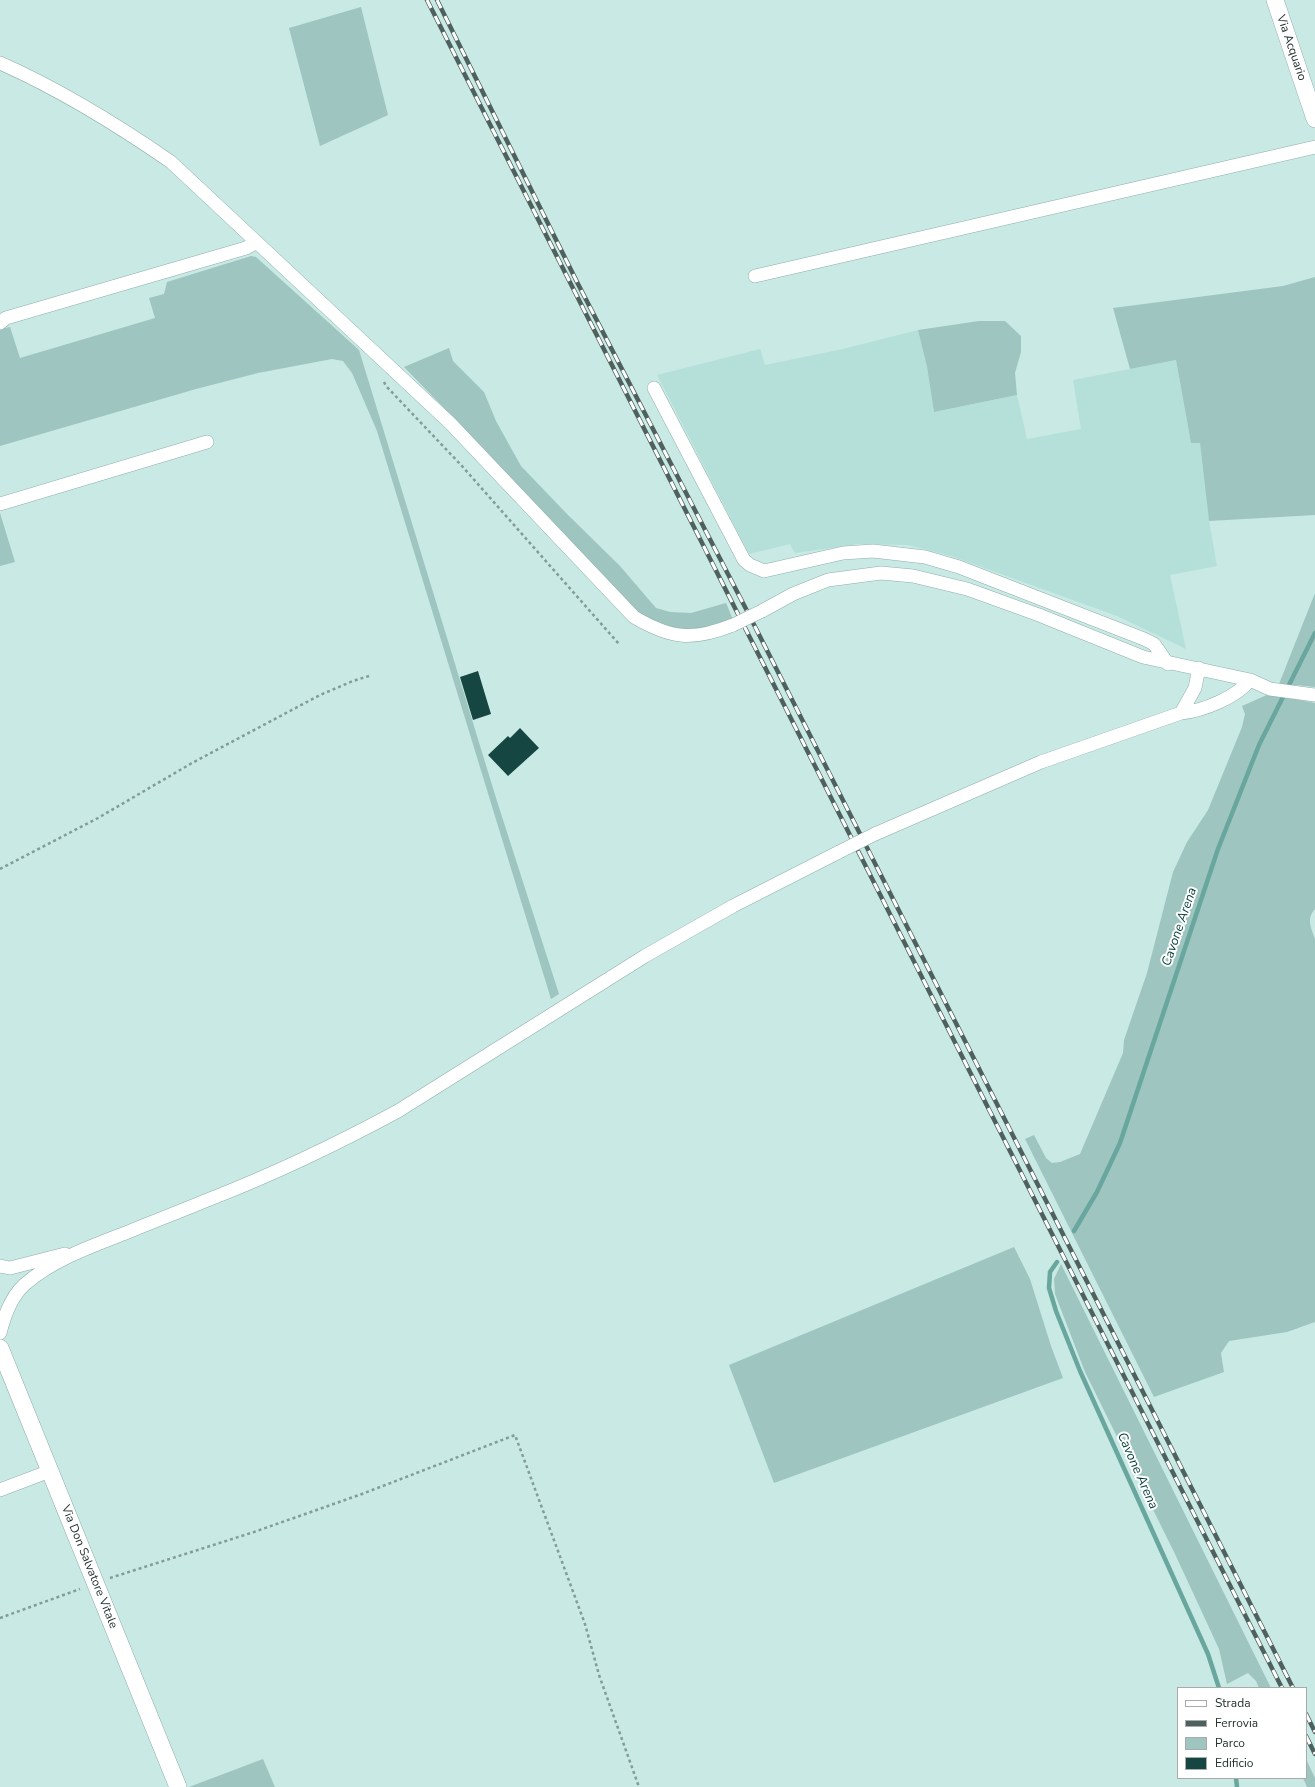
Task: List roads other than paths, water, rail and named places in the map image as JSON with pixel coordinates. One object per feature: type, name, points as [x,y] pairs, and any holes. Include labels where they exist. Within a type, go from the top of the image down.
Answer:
[{"type":"street","name":"Via Acquario","points":[[1275,0],[1315,119]]},
{"type":"street","points":[[0,63],[73,98],[129,133],[165,158],[206,193],[450,423],[634,617],[653,629],[668,634],[683,636],[701,635],[719,631],[733,625],[793,594],[828,580],[881,574],[913,576],[967,590],[1039,615],[1143,657],[1168,664],[1199,668],[1250,680],[1270,688],[1292,693],[1315,695]]},
{"type":"street","points":[[755,276],[1315,147]]},
{"type":"street","points":[[0,323],[6,318],[246,248],[257,242]]},
{"type":"street","points":[[654,388],[744,560],[750,566],[764,571],[843,553],[873,551],[925,557],[959,567],[1144,639],[1154,644],[1168,664]]},
{"type":"street","points":[[0,504],[207,442]]},
{"type":"street","points":[[1181,713],[1195,688],[1199,668]]},
{"type":"street","points":[[0,1333],[4,1319],[6,1301],[43,1271],[86,1248],[251,1183],[316,1154],[372,1126],[405,1107],[645,956],[733,906],[875,834],[1040,762],[1181,713],[1200,709],[1233,695],[1244,688],[1250,680]]},
{"type":"street","points":[[3,1269],[86,1248]]},
{"type":"street","name":"Via Don Salvatore Vitale","points":[[0,1348],[178,1787]]},
{"type":"street","points":[[0,1490],[50,1471]]},
{"type":"waterway","name":"Cavone Arena","points":[[1074,1231],[1097,1192],[1120,1143],[1218,849],[1259,745],[1315,633]]},
{"type":"waterway","name":"Cavone Arena","points":[[1057,1262],[1050,1272],[1049,1288],[1056,1311],[1080,1371],[1208,1654],[1219,1687]]},
{"type":"waterway","name":"Cavone Arena","points":[[1236,1779],[1237,1787]]},
{"type":"railway","points":[[427,0],[1281,1687]]},
{"type":"railway","points":[[437,0],[578,284],[745,607],[1292,1687]]},
{"type":"railway","points":[[1307,1716],[1315,1732]]},
{"type":"railway","points":[[1307,1738],[1315,1754]]}]
